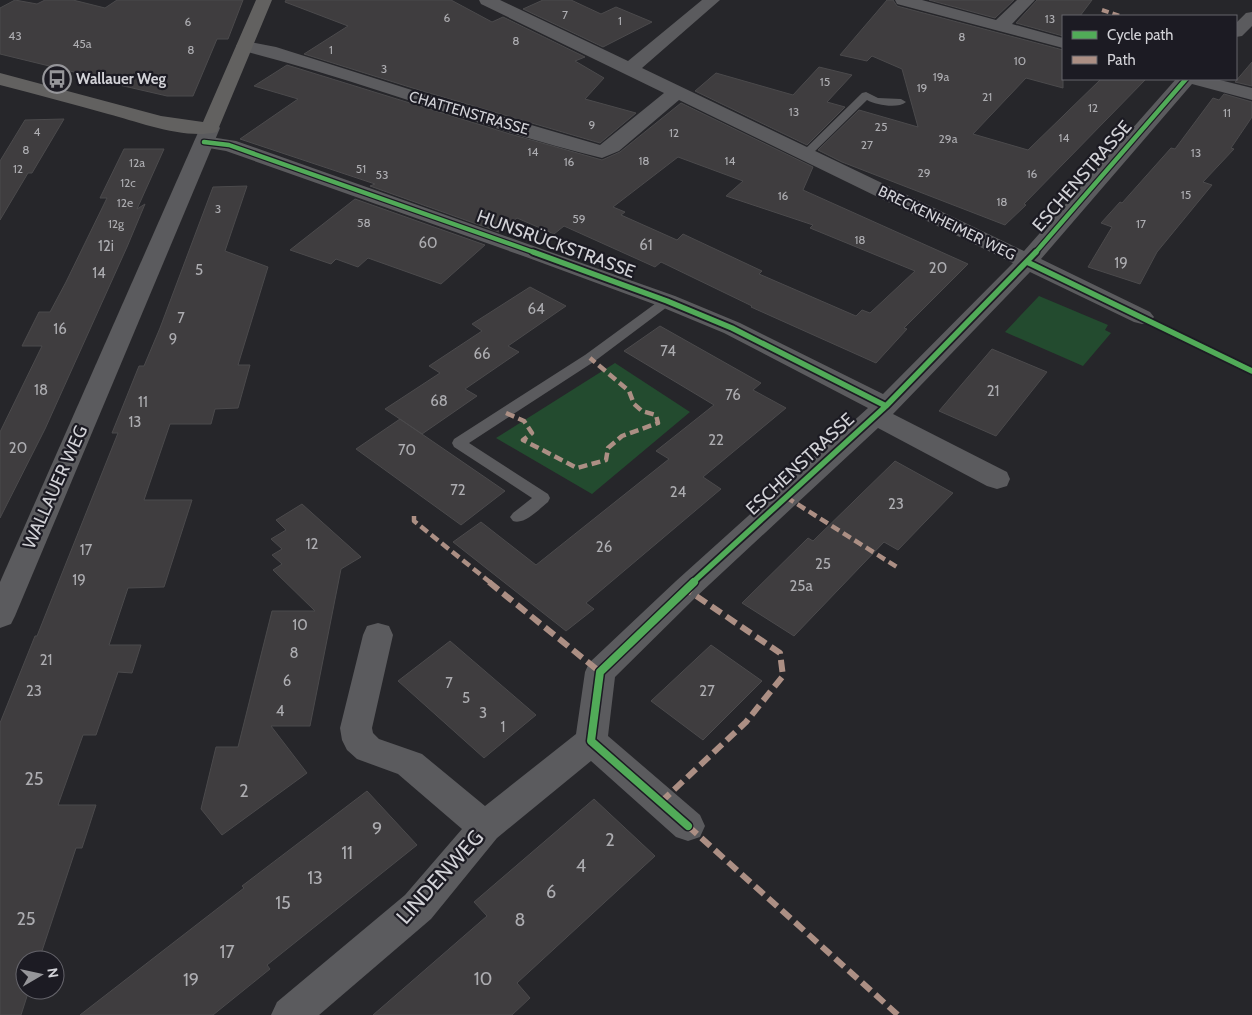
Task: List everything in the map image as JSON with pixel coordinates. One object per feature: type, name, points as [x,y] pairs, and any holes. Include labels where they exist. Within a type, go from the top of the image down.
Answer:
[{"type":"main road","name":"WALLAUER WEG","points":[[207,135],[264,0]]},
{"type":"main road","name":"HUNSRÜCKSTRASSE","points":[[0,79],[160,122],[189,127],[207,135]]},
{"type":"street","name":"BRECKENHEIMER WEG","points":[[487,0],[515,5],[629,69],[1142,317]]},
{"type":"street","points":[[629,69],[712,0]]},
{"type":"street","points":[[904,0],[1062,43]]},
{"type":"street","points":[[1000,26],[1026,0]]},
{"type":"street","points":[[1237,31],[1252,17]]},
{"type":"street","name":"CHATTENSTRASSE","points":[[245,46],[270,51],[411,96],[602,152],[612,147],[677,92]]},
{"type":"street","name":"ESCHENSTRASSE","points":[[591,741],[600,672],[686,589],[880,410],[1027,262],[1185,80]]},
{"type":"street","points":[[1200,80],[1252,94]]},
{"type":"street","name":"HUNSRÜCKSTRASSE","points":[[207,135],[230,145],[667,301],[732,328],[880,410]]},
{"type":"street","name":"WALLAUER WEG","points":[[0,616],[207,135]]},
{"type":"street","name":"ESCHENSTRASSE","points":[[880,410],[997,479]]},
{"type":"street","points":[[378,635],[356,728],[358,740],[368,748],[410,764],[485,826]]},
{"type":"street","points":[[591,741],[688,826]]},
{"type":"street","name":"LINDENWEG","points":[[290,1015],[418,907],[485,826],[591,741]]},
{"type":"lane","points":[[806,154],[866,95],[876,101],[901,102]]},
{"type":"lane","points":[[518,517],[543,498],[459,443],[590,358],[667,301]]},
{"type":"green space","points":[[1039,296],[1108,325],[1105,330],[1111,333],[1083,366],[1005,332]]},
{"type":"green space","points":[[615,363],[690,412],[592,494],[496,438]]},
{"type":"building","points":[[15,0],[37,4],[45,0],[73,0],[105,8],[117,0],[243,0],[228,39],[217,39],[193,96],[167,96],[76,75],[78,73],[0,54],[0,8]]},
{"type":"building","points":[[286,0],[451,0],[492,22],[503,17],[585,57],[575,61],[604,78],[585,99],[636,113],[600,143],[304,54],[348,26],[285,2]]},
{"type":"building","points":[[543,0],[571,0],[601,14],[616,7],[652,22],[603,47],[523,9]]},
{"type":"building","points":[[887,0],[893,0],[897,6],[1062,50],[1063,88],[1026,78],[973,134],[1028,150],[1100,80],[1145,80],[1005,225],[842,162],[818,150],[859,110],[918,127],[902,69],[872,56],[867,61],[840,55]]},
{"type":"building","points":[[929,0],[1014,0],[995,18]]},
{"type":"building","points":[[1037,0],[1092,0],[1081,15],[1062,15],[1062,36],[1016,23]]},
{"type":"building","points":[[1252,62],[1252,86],[1235,82]]},
{"type":"building","points":[[287,65],[510,134],[602,160],[620,152],[681,103],[813,167],[803,190],[968,264],[904,328],[907,329],[876,363],[751,307],[661,262],[655,267],[564,226],[554,234],[517,218],[499,232],[370,186],[375,184],[240,139],[298,99],[254,86]],"holes":[[[678,157],[743,181],[726,196],[813,225],[810,228],[915,271],[870,313],[862,310],[856,316],[759,274],[762,271],[683,234],[677,240],[621,215],[625,212],[613,207]]]},
{"type":"building","points":[[819,67],[852,75],[827,102],[845,107],[807,145],[695,91],[716,73],[793,95]]},
{"type":"building","points":[[1224,94],[1252,102],[1252,117],[1231,148],[1234,149],[1203,182],[1212,185],[1157,252],[1140,284],[1088,267],[1112,227],[1101,223],[1120,202],[1122,203],[1171,148],[1175,149],[1213,98],[1219,100]]},
{"type":"building","points":[[64,119],[32,173],[28,173],[0,220],[0,161],[25,120]]},
{"type":"building","points":[[124,149],[164,149],[137,209],[145,204],[127,247],[45,429],[0,518],[0,432],[42,346],[22,346],[39,312],[50,312],[66,282],[107,198],[100,198]]},
{"type":"building","points":[[247,186],[225,251],[268,267],[238,365],[250,365],[238,408],[215,409],[211,424],[170,424],[144,500],[192,500],[164,587],[128,588],[109,645],[141,645],[132,673],[118,672],[96,735],[83,735],[58,805],[96,805],[82,848],[76,848],[42,950],[15,950],[15,1000],[26,1000],[21,1015],[0,1015],[0,723],[118,433],[112,433],[139,366],[144,366],[160,328],[213,187]]},
{"type":"building","points":[[355,199],[485,245],[441,284],[368,258],[358,267],[336,259],[331,264],[290,250]]},
{"type":"building","points":[[530,287],[566,306],[508,346],[519,352],[465,389],[477,396],[422,434],[385,409],[440,373],[429,366],[482,331],[472,324]]},
{"type":"building","points":[[660,326],[761,383],[753,390],[786,408],[703,477],[721,489],[586,603],[594,609],[566,631],[453,542],[481,522],[536,565],[669,459],[656,451],[714,405],[624,351]]},
{"type":"building","points":[[992,349],[1047,372],[996,436],[939,411]]},
{"type":"building","points":[[400,419],[505,491],[461,525],[356,449]]},
{"type":"building","points":[[895,461],[953,493],[898,550],[884,542],[794,636],[742,603],[808,538],[813,541]]},
{"type":"building","points":[[302,504],[361,557],[341,569],[310,726],[271,726],[307,773],[222,835],[201,809],[216,747],[238,747],[272,611],[315,611],[273,570],[282,564],[272,555],[282,549],[271,539],[286,530],[276,520]]},
{"type":"building","points":[[450,641],[536,715],[484,758],[398,681]]},
{"type":"building","points":[[711,645],[762,681],[703,740],[651,701]]},
{"type":"building","points":[[367,791],[417,845],[267,965],[270,969],[213,1015],[80,1015],[244,888],[242,886]]},
{"type":"building","points":[[594,799],[655,856],[517,983],[530,998],[512,1015],[373,1015],[487,916],[474,902]]},
{"type":"marked path","points":[[1102,10],[1117,15]]},
{"type":"marked path","points":[[506,413],[524,421],[532,433],[523,440],[577,468],[606,460],[608,448],[622,436],[658,423],[656,415],[642,411],[634,404],[629,391],[590,358]]},
{"type":"marked path","points":[[786,497],[900,569]]},
{"type":"marked path","points":[[414,516],[414,521],[600,672]]},
{"type":"marked path","points":[[661,802],[746,722],[783,676],[780,653],[686,589]]},
{"type":"marked path","points":[[688,826],[898,1015]]},
{"type":"cycle path","points":[[688,826],[591,741],[600,672],[686,589],[886,406],[1027,262],[1185,80]]},
{"type":"cycle path","points":[[204,142],[229,145],[534,252],[667,301],[732,328],[886,406]]},
{"type":"cycle path","points":[[1027,262],[1252,371]]},
{"type":"place","name":"Wallauer Weg","points":[[57,79]]}]
